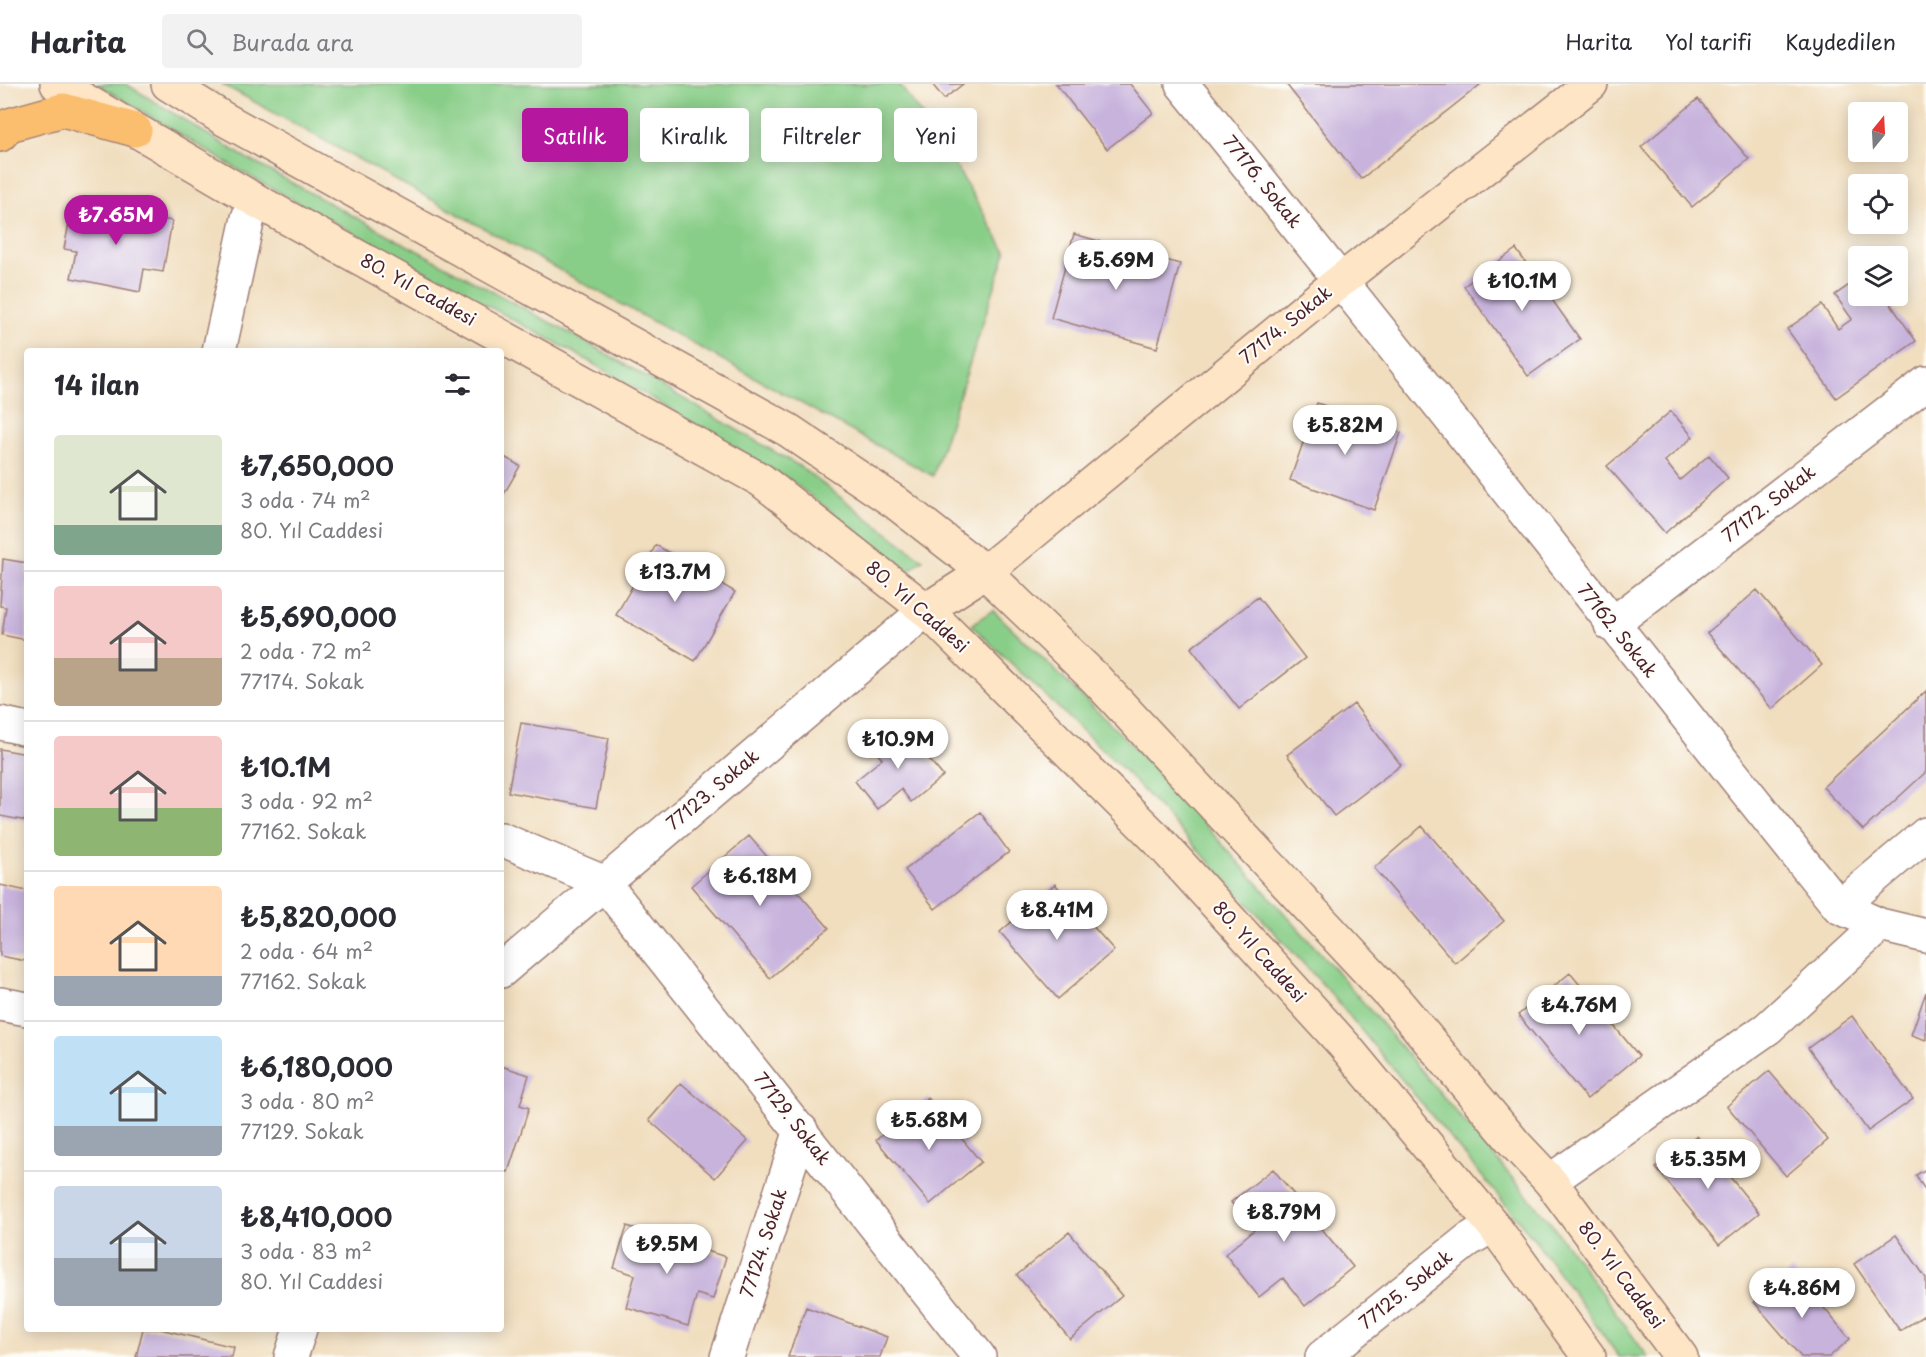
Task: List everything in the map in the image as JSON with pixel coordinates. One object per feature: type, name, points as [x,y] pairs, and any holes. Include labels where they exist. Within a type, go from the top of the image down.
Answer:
[{"type":"main road","name":"80. Yıl Caddesi","points":[[57,84],[255,200],[761,480],[926,610],[1156,838],[1344,1045],[1493,1226],[1589,1357]]},
{"type":"main road","name":"80. Yıl Caddesi","points":[[168,84],[224,119],[789,430],[895,501],[985,572],[1095,678],[1396,1001],[1516,1145],[1550,1181],[1681,1357]]},
{"type":"main road","name":"77174. Sokak","points":[[926,610],[985,572],[1342,280],[1591,84]]},
{"type":"main road","points":[[0,135],[9,125],[63,110],[135,130]]},
{"type":"street","name":"77176. Sokak","points":[[1182,84],[1342,280]]},
{"type":"street","points":[[220,348],[248,218],[255,200]]},
{"type":"street","name":"77162. Sokak","points":[[1342,280],[1611,625],[1839,907],[1880,925],[1926,936]]},
{"type":"street","name":"77172. Sokak","points":[[1611,625],[1926,383]]},
{"type":"street","name":"77123. Sokak","points":[[504,968],[926,610]]},
{"type":"street","points":[[0,723],[24,728]]},
{"type":"street","points":[[1839,907],[1926,834]]},
{"type":"street","points":[[504,839],[603,882]]},
{"type":"street","name":"77129. Sokak","points":[[603,882],[979,1357]]},
{"type":"street","points":[[1550,1181],[1768,1028],[1880,925]]},
{"type":"street","points":[[0,1004],[24,1008]]},
{"type":"street","name":"77124. Sokak","points":[[728,1357],[801,1130]]},
{"type":"street","name":"77125. Sokak","points":[[1322,1357],[1468,1240],[1493,1226]]},
{"type":"street","points":[[291,1357],[299,1332]]},
{"type":"green space","points":[[97,84],[126,84],[246,158],[588,343],[799,466],[923,560],[908,571],[790,480],[580,356],[242,172]]},
{"type":"green space","points":[[222,84],[899,84],[917,108],[894,108],[894,162],[954,162],[1006,252],[933,476]]},
{"type":"green space","points":[[993,610],[1141,754],[1340,975],[1553,1226],[1648,1357],[1619,1357],[1534,1239],[1327,989],[1125,771],[971,625]]},
{"type":"building","points":[[932,84],[963,84],[944,99]]},
{"type":"building","points":[[1056,84],[1130,84],[1153,113],[1107,149]]},
{"type":"building","points":[[1286,84],[1481,84],[1361,179]]},
{"type":"building","points":[[1698,99],[1749,159],[1692,207],[1641,147]]},
{"type":"building","points":[[73,202],[172,221],[163,272],[144,269],[140,292],[71,278],[76,251],[64,249]]},
{"type":"building","points":[[1074,234],[1180,264],[1157,348],[1051,318]]},
{"type":"building","points":[[1516,249],[1580,339],[1528,376],[1464,286]]},
{"type":"building","points":[[1848,286],[1848,306],[1892,306],[1916,341],[1836,398],[1787,329],[1822,305],[1838,329],[1852,319],[1835,295]]},
{"type":"building","points":[[1317,403],[1401,433],[1374,510],[1290,480]]},
{"type":"building","points":[[1671,411],[1693,437],[1665,461],[1680,480],[1709,455],[1728,478],[1665,533],[1607,466]]},
{"type":"building","points":[[504,457],[520,466],[504,494]]},
{"type":"building","points":[[656,545],[735,592],[695,661],[616,615]]},
{"type":"building","points":[[3,559],[24,562],[24,639],[2,635],[6,607],[0,606]]},
{"type":"building","points":[[1757,590],[1822,665],[1772,709],[1707,633]]},
{"type":"building","points":[[1258,597],[1305,658],[1239,709],[1191,648]]},
{"type":"building","points":[[1926,691],[1926,772],[1863,830],[1823,787]]},
{"type":"building","points":[[1354,704],[1401,765],[1334,816],[1287,755]]},
{"type":"building","points":[[521,723],[609,738],[596,808],[508,792]]},
{"type":"building","points":[[900,724],[943,776],[911,802],[901,789],[877,809],[855,781],[882,759],[872,747]]},
{"type":"building","points":[[0,749],[24,753],[24,820],[0,816]]},
{"type":"building","points":[[980,812],[1009,852],[935,909],[905,870]]},
{"type":"building","points":[[1422,826],[1504,921],[1455,963],[1374,868]]},
{"type":"building","points":[[749,836],[829,928],[770,978],[691,886]]},
{"type":"building","points":[[1055,884],[1114,950],[1058,999],[1000,932]]},
{"type":"building","points":[[0,885],[24,890],[24,961],[0,956]]},
{"type":"building","points":[[1570,973],[1639,1056],[1587,1099],[1518,1015]]},
{"type":"building","points":[[1926,992],[1926,1040],[1911,1035]]},
{"type":"building","points":[[1852,1016],[1913,1099],[1868,1131],[1808,1048]]},
{"type":"building","points":[[504,1067],[529,1075],[520,1105],[529,1108],[508,1172],[504,1171]]},
{"type":"building","points":[[1769,1071],[1828,1140],[1786,1176],[1727,1106]]},
{"type":"building","points":[[681,1083],[748,1141],[715,1178],[649,1120]]},
{"type":"building","points":[[928,1098],[981,1162],[930,1204],[876,1140]]},
{"type":"building","points":[[1697,1136],[1759,1213],[1719,1245],[1656,1168]]},
{"type":"building","points":[[1273,1169],[1353,1267],[1305,1306],[1283,1278],[1259,1297],[1225,1254],[1254,1230],[1231,1202]]},
{"type":"building","points":[[1926,1169],[1926,1192],[1916,1175]]},
{"type":"building","points":[[627,1226],[726,1257],[713,1299],[697,1294],[688,1326],[626,1307],[635,1275],[614,1268]]},
{"type":"building","points":[[1069,1232],[1122,1296],[1070,1339],[1017,1275]]},
{"type":"building","points":[[1896,1235],[1926,1278],[1926,1314],[1900,1331],[1854,1264]]},
{"type":"building","points":[[1792,1270],[1850,1339],[1829,1357],[1801,1357],[1754,1302]]},
{"type":"building","points":[[806,1307],[887,1337],[880,1357],[788,1357]]},
{"type":"building","points":[[142,1332],[172,1332],[234,1347],[232,1357],[136,1357]]}]
